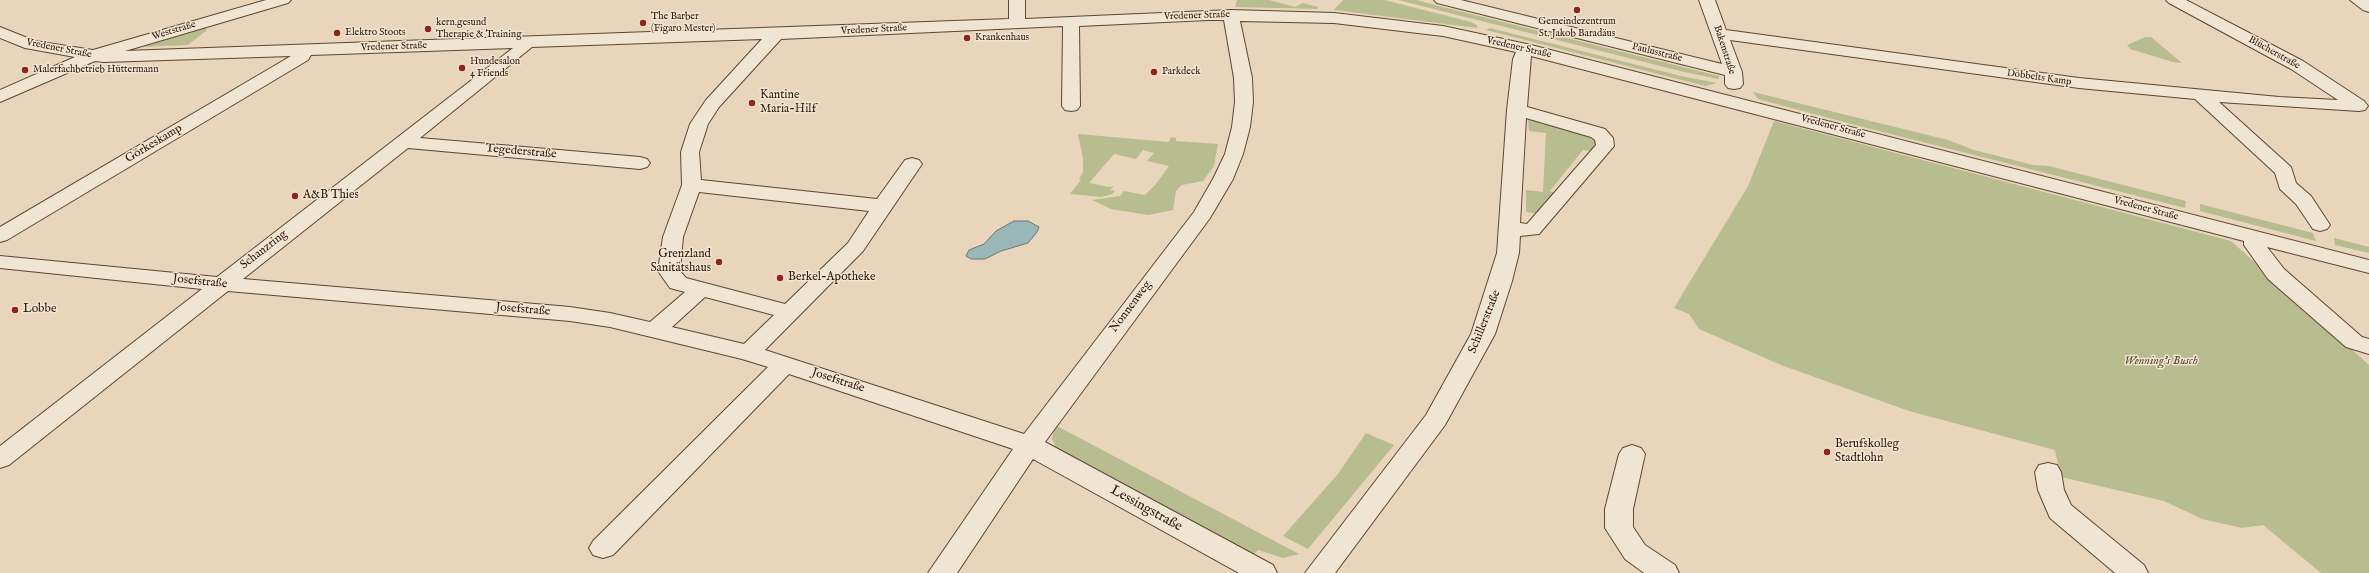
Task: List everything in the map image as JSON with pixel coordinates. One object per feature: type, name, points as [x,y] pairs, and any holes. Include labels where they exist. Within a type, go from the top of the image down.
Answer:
[{"type":"street","name":"Weststraße","points":[[0,97],[91,56],[252,3],[283,0]]},
{"type":"street","points":[[1017,0],[1017,24]]},
{"type":"street","name":"Paulusstraße","points":[[1442,0],[1733,72]]},
{"type":"street","name":"Bakenstraße","points":[[1707,0],[1733,72],[1734,84],[1729,100]]},
{"type":"street","name":"Blücherstraße","points":[[2174,0],[2297,65],[2364,110]]},
{"type":"street","points":[[2358,0],[2369,7]]},
{"type":"street","name":"Vredener Straße","points":[[5,38],[31,45],[91,56],[776,34],[1231,15],[1295,16],[1391,24],[1462,35],[1523,54],[1729,100],[2369,267]]},
{"type":"street","name":"Nonnenweg","points":[[942,573],[1029,445],[1203,214],[1223,179],[1234,154],[1241,127],[1244,102],[1242,78],[1231,15]]},
{"type":"street","points":[[1071,21],[1071,106]]},
{"type":"street","points":[[776,34],[712,104],[699,124],[690,152],[692,185],[673,237],[669,271],[678,283],[790,312]]},
{"type":"street","name":"Döbbelts Kamp","points":[[1720,34],[2079,83],[2202,96],[2364,110]]},
{"type":"street","name":"Schanzring","points":[[0,459],[523,48],[528,42]]},
{"type":"street","name":"Görkeskamp","points":[[0,236],[302,56],[306,50]]},
{"type":"street","points":[[1523,54],[1777,125],[1784,114]]},
{"type":"street","name":"Schillerstraße","points":[[1319,573],[1418,445],[1436,419],[1483,334],[1501,281],[1508,253],[1516,110],[1523,54]]},
{"type":"street","points":[[2202,96],[2284,171],[2287,185],[2304,200],[2320,225]]},
{"type":"street","points":[[1510,229],[1532,230],[1605,146],[1604,138],[1598,133],[1516,110]]},
{"type":"street","name":"Tegederstraße","points":[[402,142],[640,163]]},
{"type":"street","points":[[749,353],[856,247],[882,206],[912,164]]},
{"type":"street","points":[[692,185],[882,206]]},
{"type":"street","points":[[2254,238],[2255,245],[2276,274],[2354,342],[2369,347]]},
{"type":"street","name":"Josefstraße","points":[[0,262],[221,284],[570,314],[610,320],[749,353],[1029,445]]},
{"type":"street","points":[[654,331],[701,289]]},
{"type":"street","points":[[603,548],[785,364]]},
{"type":"street","name":"Lessingstraße","points":[[1029,445],[1263,573]]},
{"type":"street","points":[[1632,454],[1619,509],[1618,528],[1635,552],[1664,573]]},
{"type":"street","points":[[2048,472],[2051,490],[2060,511],[2134,573]]},
{"type":"green space","points":[[1237,0],[1269,0],[1295,7],[1303,3],[1318,7],[1318,9],[1235,7]]},
{"type":"green space","points":[[1343,0],[1384,0],[1471,22],[1477,25],[1477,28],[1334,10]]},
{"type":"green space","points":[[1398,0],[1416,0],[1719,76],[1719,79],[1684,72]]},
{"type":"green space","points":[[203,26],[207,30],[188,45],[143,47],[149,42]]},
{"type":"green space","points":[[1490,28],[1681,76],[1717,83],[1705,86],[1486,30]]},
{"type":"green space","points":[[2145,37],[2151,37],[2182,63],[2173,62],[2130,49],[2127,45]]},
{"type":"green space","points":[[1753,92],[1948,140],[1974,150],[2033,165],[2049,166],[2186,201],[2185,208],[1855,125],[1758,99]]},
{"type":"green space","points":[[1528,117],[1588,134],[1596,142],[1591,151],[1583,150],[1550,191],[1556,193],[1540,214],[1526,212],[1526,190],[1543,192],[1546,133],[1529,131]]},
{"type":"green space","name":"Wenning's Busch","points":[[1774,121],[2231,241],[2369,365],[2369,573],[2321,573],[2263,525],[2242,528],[2202,519],[2164,501],[2061,477],[2055,450],[1909,411],[1781,365],[1699,329],[1689,314],[1674,308],[1748,186]]},
{"type":"green space","points":[[1078,134],[1169,142],[1171,137],[1176,138],[1176,141],[1218,144],[1214,166],[1203,181],[1182,185],[1176,191],[1173,210],[1148,215],[1111,209],[1092,200],[1120,196],[1124,191],[1145,195],[1155,185],[1169,166],[1147,161],[1154,153],[1143,150],[1136,159],[1114,154],[1089,183],[1109,187],[1114,186],[1110,190],[1115,191],[1112,194],[1101,197],[1070,194],[1081,180],[1079,179],[1083,172],[1083,159]]},
{"type":"green space","points":[[2200,204],[2313,233],[2316,241],[2200,211]]},
{"type":"green space","points":[[2334,238],[2369,247],[2369,253],[2335,245]]},
{"type":"green space","points":[[1055,425],[1299,554],[1283,558],[1258,550],[1253,555],[1058,451],[1052,439]]},
{"type":"green space","points":[[1366,433],[1394,445],[1308,549],[1283,536],[1338,474]]},
{"type":"water","points":[[1014,221],[1028,221],[1039,227],[1028,243],[1001,251],[985,259],[971,259],[966,256],[969,250],[984,244],[996,231]]},
{"type":"place","name":"Gemeindezentrum St. Jakob Baradäus","points":[[1577,10]]},
{"type":"place","name":"The Barber (Figaro Mester)","points":[[643,23]]},
{"type":"place","name":"kern.gesund Therapie & Training","points":[[428,29]]},
{"type":"place","name":"Elektro Stoots","points":[[337,33]]},
{"type":"place","name":"Krankenhaus","points":[[967,38]]},
{"type":"place","name":"Hundesalon 4 Friends","points":[[462,68]]},
{"type":"place","name":"Malerfachbetrieb Hüttermann","points":[[25,70]]},
{"type":"place","name":"Parkdeck","points":[[1154,72]]},
{"type":"place","name":"Kantine Maria-Hilf","points":[[752,103]]},
{"type":"place","name":"A&B Thies","points":[[295,196]]},
{"type":"place","name":"Grenzland Sanitätshaus","points":[[719,262]]},
{"type":"place","name":"Berkel-Apotheke","points":[[780,278]]},
{"type":"place","name":"Lobbe","points":[[15,310]]},
{"type":"place","name":"Berufskolleg Stadtlohn","points":[[1827,452]]}]
